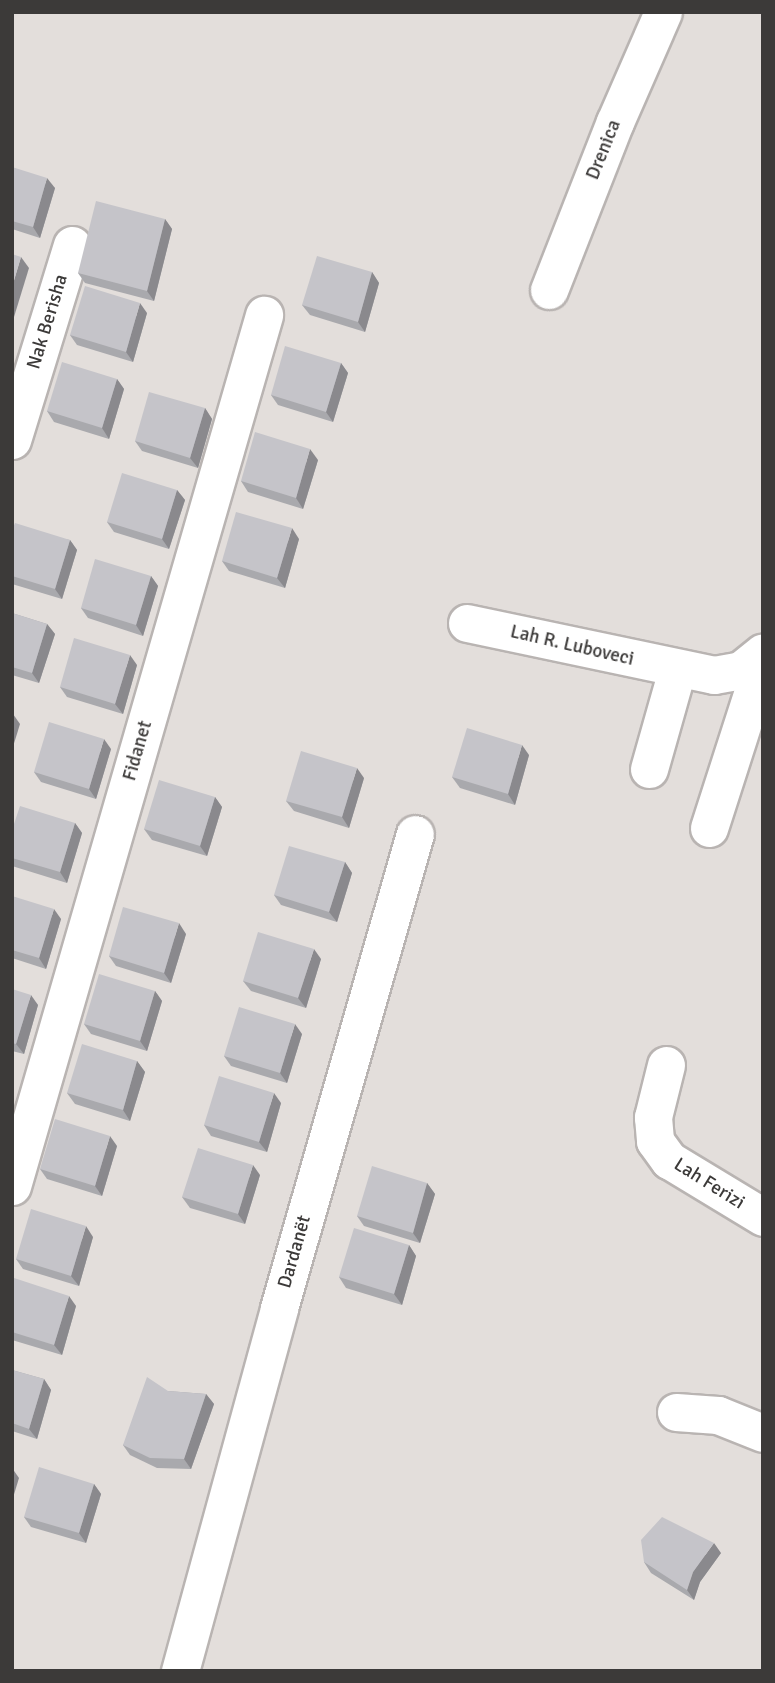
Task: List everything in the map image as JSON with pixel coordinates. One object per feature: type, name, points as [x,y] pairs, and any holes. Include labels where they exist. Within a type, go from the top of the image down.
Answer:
[{"type":"street","name":"Drenica","points":[[549,290],[615,122],[663,12]]},
{"type":"street","name":"Nak Berisha","points":[[12,440],[72,245]]},
{"type":"street","name":"Fidanet","points":[[12,1186],[264,315]]},
{"type":"street","name":"Lah R. Luboveci","points":[[467,623],[677,670],[714,675],[741,670],[763,652]]},
{"type":"street","points":[[709,828],[763,660]]},
{"type":"street","points":[[649,769],[677,670]]},
{"type":"street","name":"Dardanët","points":[[180,1671],[279,1308],[415,834]]},
{"type":"street","name":"Lah Ferizi","points":[[666,1065],[653,1117],[655,1141],[668,1160],[763,1217]]},
{"type":"street","points":[[676,1412],[718,1415],[763,1433]]},
{"type":"building","points":[[12,167],[47,178],[33,227],[12,221]]},
{"type":"building","points":[[96,201],[165,219],[147,291],[78,273]]},
{"type":"building","points":[[12,254],[21,257],[12,287]]},
{"type":"building","points":[[317,256],[372,272],[358,322],[302,305]]},
{"type":"building","points":[[85,286],[140,303],[126,352],[70,335]]},
{"type":"building","points":[[285,346],[341,363],[326,412],[271,395]]},
{"type":"building","points":[[62,362],[117,379],[102,428],[47,411]]},
{"type":"building","points":[[149,392],[205,408],[190,458],[135,441]]},
{"type":"building","points":[[255,432],[310,449],[296,498],[241,481]]},
{"type":"building","points":[[122,473],[177,490],[162,539],[107,522]]},
{"type":"building","points":[[236,512],[292,528],[277,578],[222,561]]},
{"type":"building","points":[[15,523],[70,540],[55,589],[12,576],[12,530]]},
{"type":"building","points":[[95,559],[151,576],[136,625],[81,608]]},
{"type":"building","points":[[12,613],[47,624],[32,673],[12,667]]},
{"type":"building","points":[[74,638],[130,655],[115,704],[60,687]]},
{"type":"building","points":[[49,722],[104,739],[89,789],[34,772]]},
{"type":"building","points":[[467,728],[522,745],[508,794],[452,777]]},
{"type":"building","points":[[301,751],[357,768],[342,817],[286,801]]},
{"type":"building","points":[[159,780],[215,797],[200,846],[144,829]]},
{"type":"building","points":[[20,806],[75,823],[60,872],[12,858],[12,830]]},
{"type":"building","points":[[289,846],[345,862],[329,912],[274,895]]},
{"type":"building","points":[[12,896],[54,909],[39,958],[12,950]]},
{"type":"building","points":[[123,907],[179,923],[164,973],[109,956]]},
{"type":"building","points":[[258,932],[314,949],[298,998],[243,981]]},
{"type":"building","points":[[99,974],[155,991],[140,1041],[84,1024]]},
{"type":"building","points":[[12,989],[31,995],[16,1044],[12,1043]]},
{"type":"building","points":[[239,1007],[295,1024],[280,1073],[224,1056]]},
{"type":"building","points":[[82,1044],[137,1061],[123,1110],[67,1093]]},
{"type":"building","points":[[219,1076],[274,1093],[259,1142],[204,1125]]},
{"type":"building","points":[[55,1119],[110,1136],[95,1186],[40,1169]]},
{"type":"building","points":[[198,1148],[253,1165],[238,1214],[182,1197]]},
{"type":"building","points":[[372,1166],[427,1183],[413,1233],[357,1216]]},
{"type":"building","points":[[31,1209],[86,1226],[71,1276],[16,1259]]},
{"type":"building","points":[[354,1228],[409,1245],[394,1294],[339,1277]]},
{"type":"building","points":[[14,1278],[69,1296],[54,1345],[12,1332]]},
{"type":"building","points":[[12,1370],[44,1379],[29,1429],[12,1423]]},
{"type":"building","points":[[147,1377],[168,1391],[206,1394],[184,1459],[150,1458],[123,1445]]},
{"type":"building","points":[[39,1467],[94,1484],[79,1533],[24,1517]]},
{"type":"building","points":[[662,1517],[714,1543],[693,1572],[687,1590],[644,1562],[641,1540]]}]
